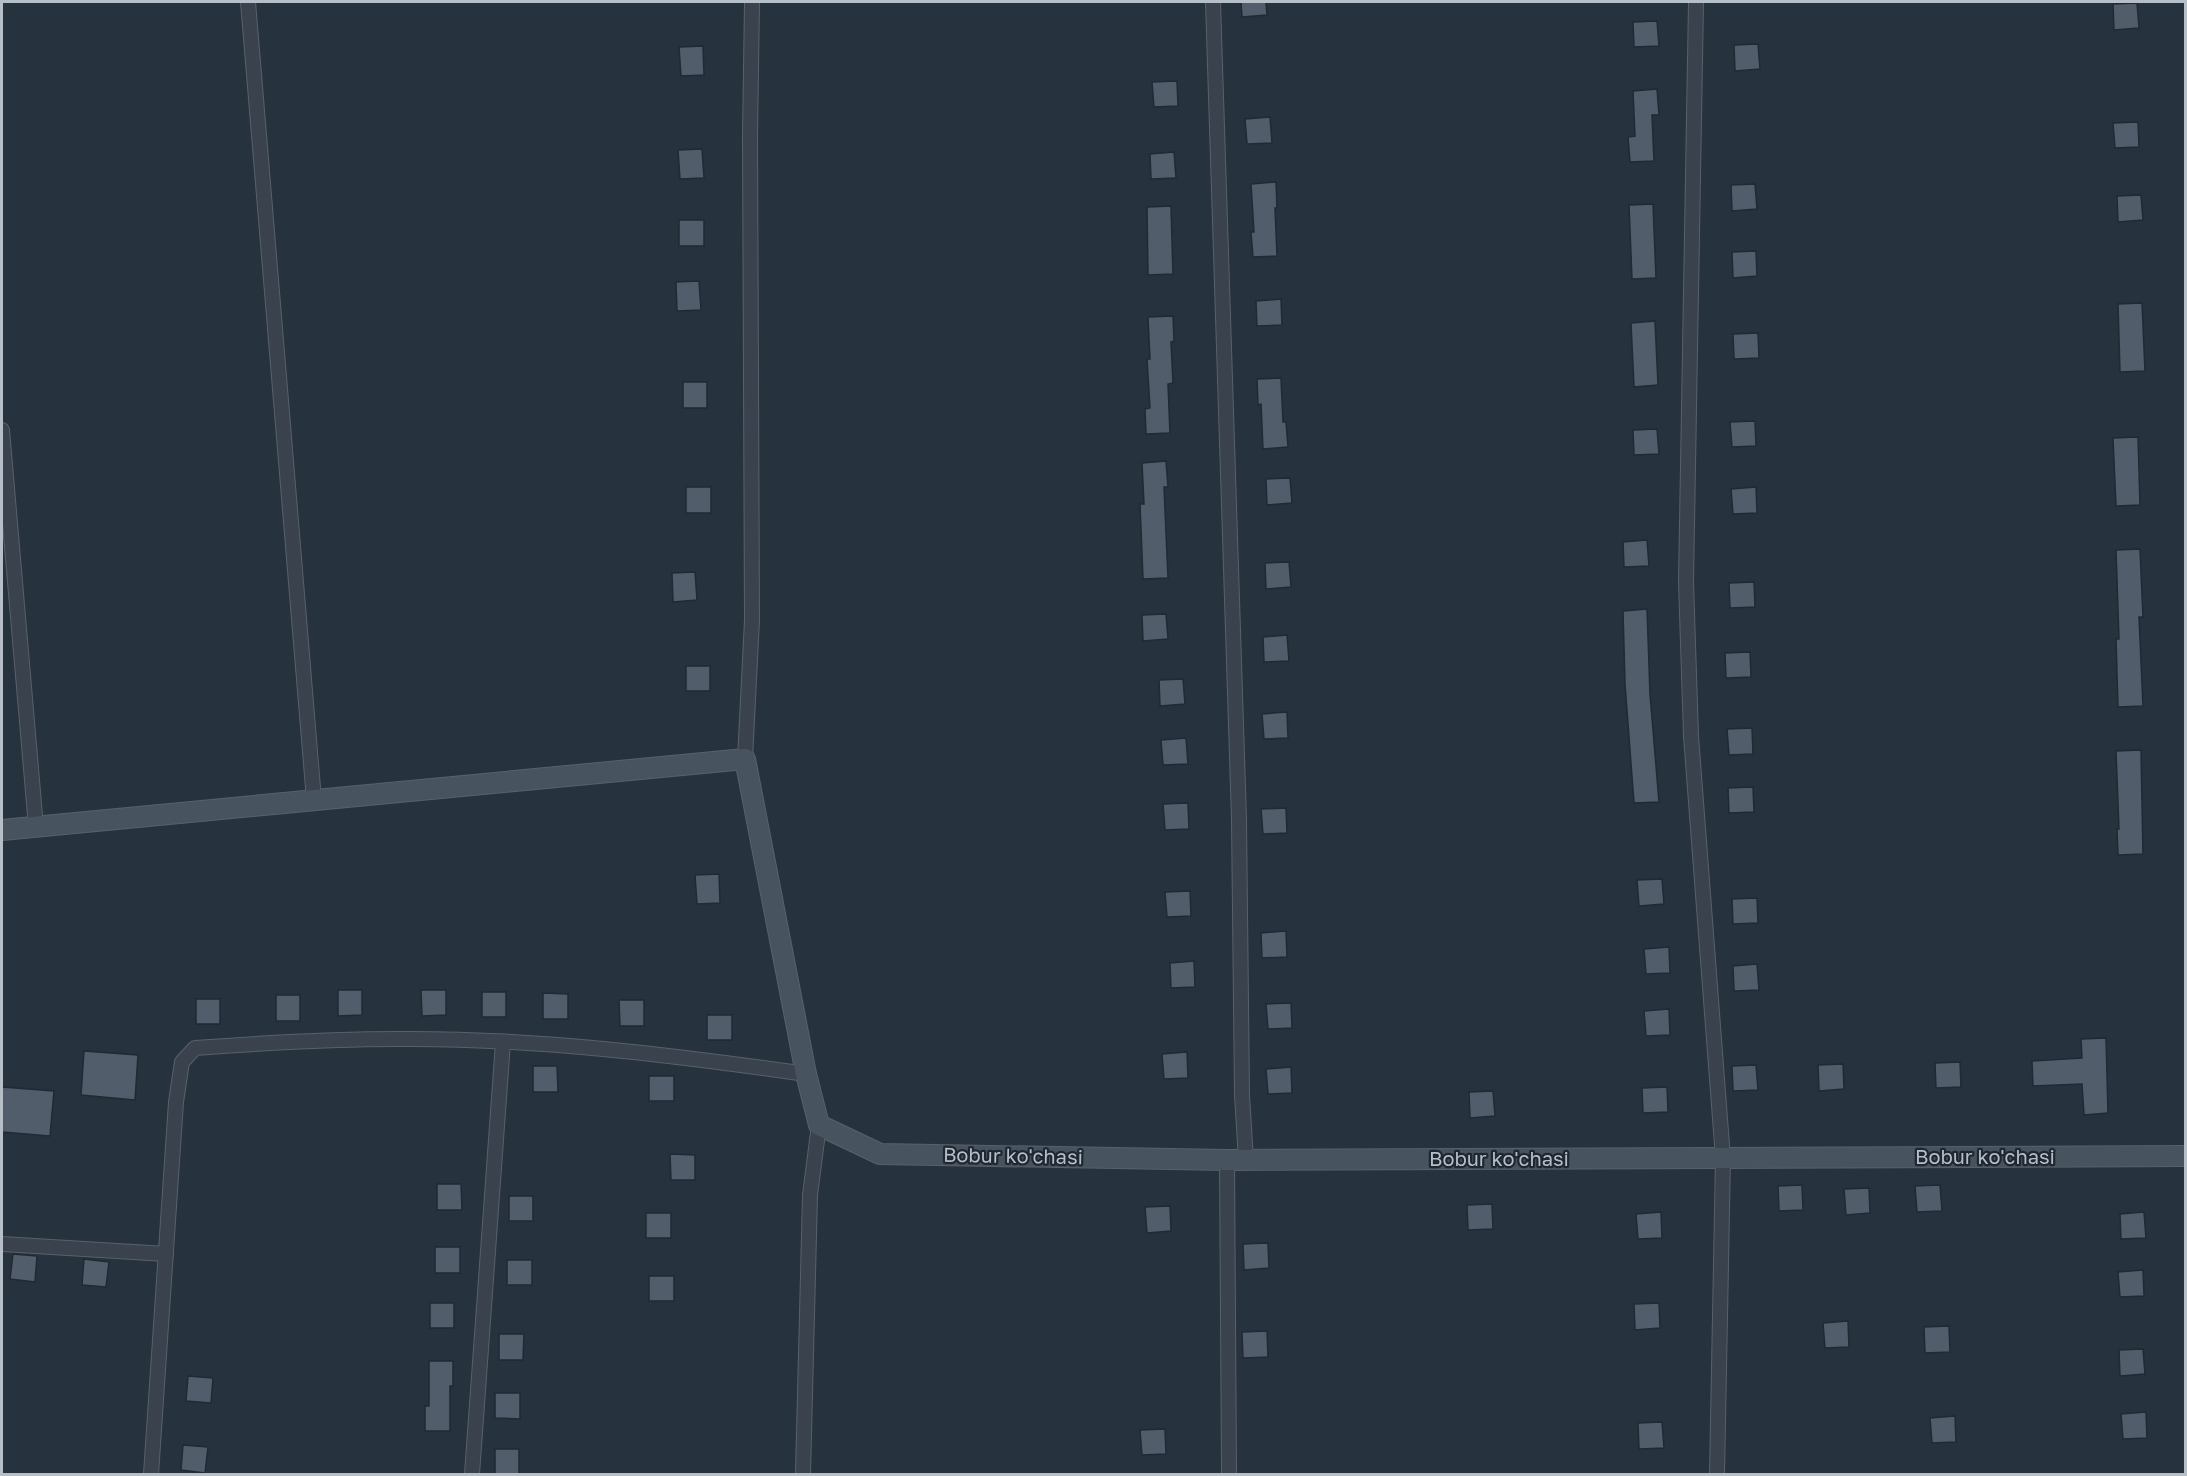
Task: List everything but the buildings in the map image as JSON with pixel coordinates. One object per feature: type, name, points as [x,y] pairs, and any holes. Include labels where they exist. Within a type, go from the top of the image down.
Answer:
[{"type":"street","points":[[248,2],[315,800]]},
{"type":"street","points":[[752,2],[750,135],[752,620],[745,759],[806,1074],[819,1125],[810,1195],[803,1474]]},
{"type":"street","points":[[1213,2],[1239,819],[1242,1095],[1236,1160],[1229,1474]]},
{"type":"street","points":[[1696,2],[1686,582],[1691,736],[1723,1158],[1717,1474]]},
{"type":"street","points":[[2,430],[36,827]]},
{"type":"street","points":[[2,830],[745,759]]},
{"type":"street","points":[[151,1474],[176,1102],[182,1062],[195,1047],[400,1039],[503,1042],[637,1053],[806,1074]]},
{"type":"street","points":[[472,1474],[503,1042]]},
{"type":"street","name":"Bobur ko'chasi","points":[[819,1125],[880,1154],[1236,1160],[2186,1156]]},
{"type":"street","points":[[2,1244],[166,1254]]}]
